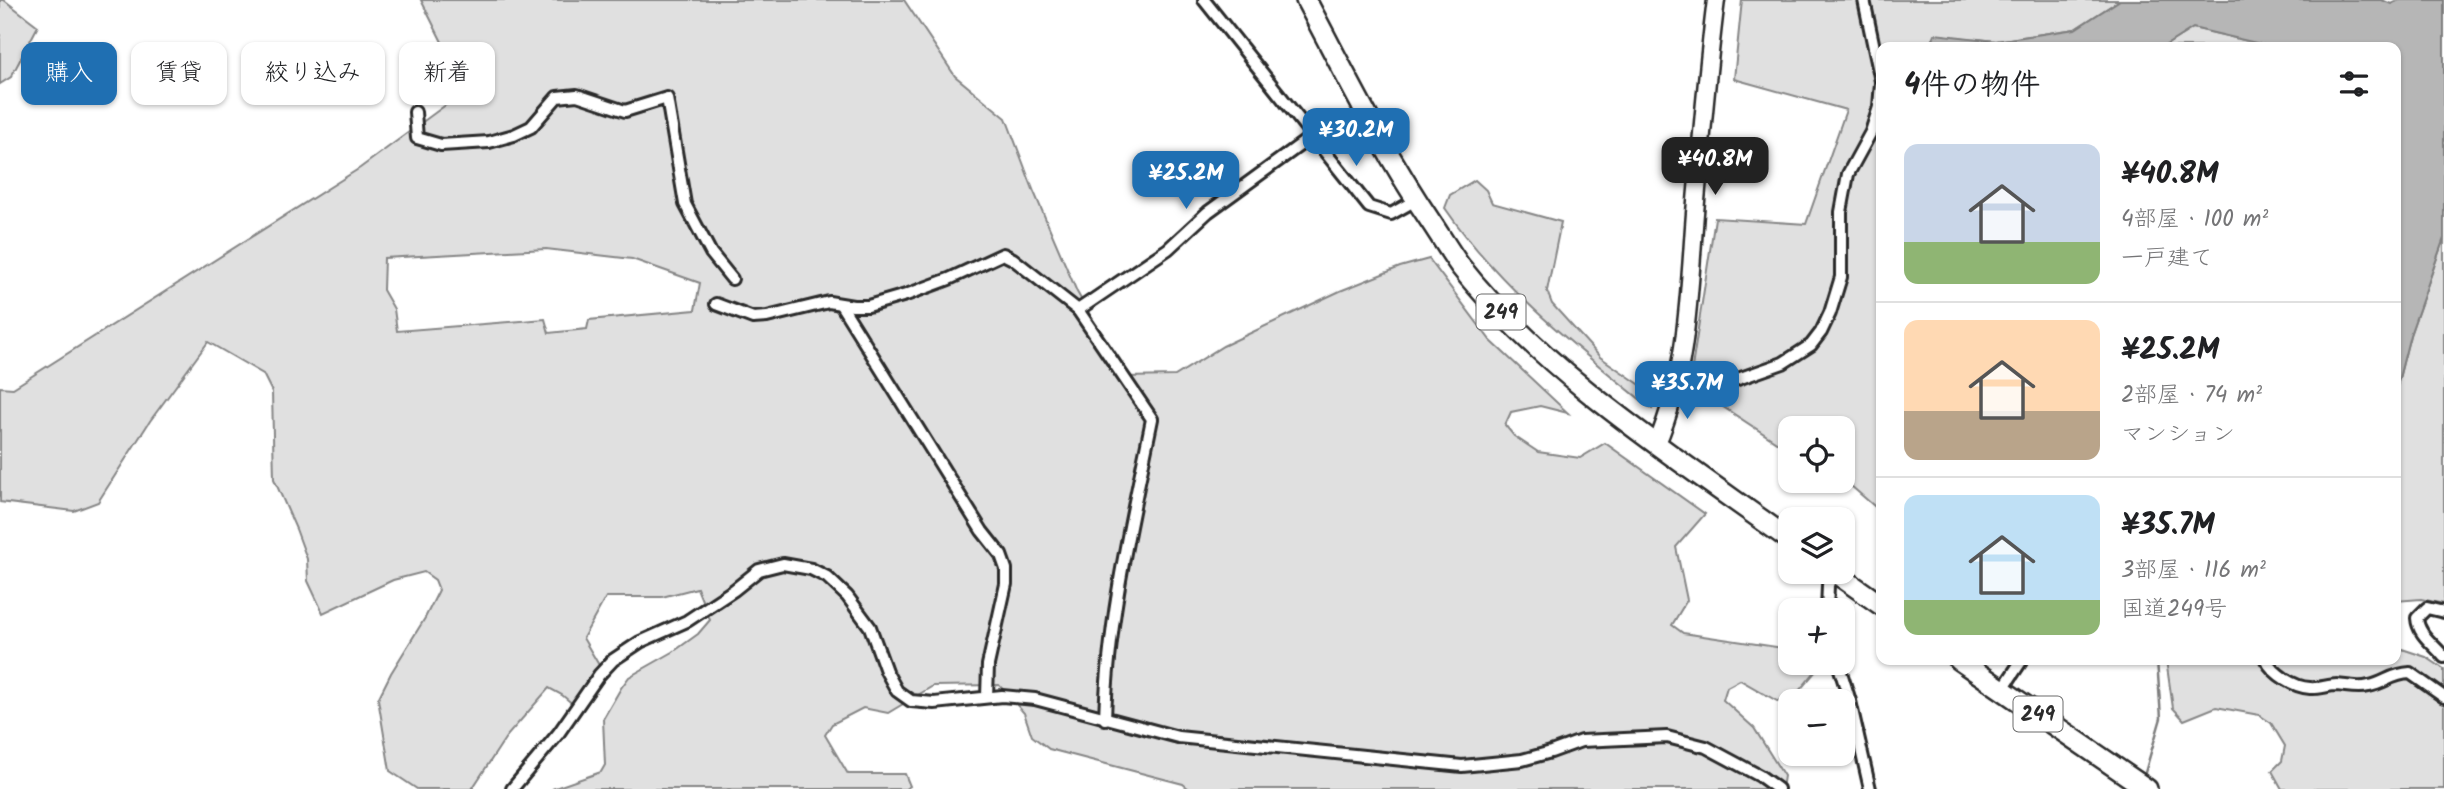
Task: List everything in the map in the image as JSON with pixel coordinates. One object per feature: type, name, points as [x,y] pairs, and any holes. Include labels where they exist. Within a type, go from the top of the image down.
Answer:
[{"type":"highway","name":"249","points":[[1306,0],[1385,150],[1416,200],[1460,265],[1508,320],[1540,352],[1657,443],[1778,531]]},
{"type":"highway","points":[[1851,584],[1876,601]]},
{"type":"highway","name":"249","points":[[1966,665],[2147,789]]},
{"type":"street","points":[[1203,0],[1369,207],[1391,214],[1416,200]]},
{"type":"street","points":[[1657,443],[1670,412],[1681,368],[1690,290],[1702,122],[1716,0]]},
{"type":"street","points":[[1864,0],[1876,58]]},
{"type":"street","points":[[415,111],[417,138],[441,145],[489,142],[514,135],[531,127],[557,97],[577,95],[625,111],[667,98],[685,204],[711,253],[732,279]]},
{"type":"street","points":[[1675,385],[1735,380],[1783,363],[1811,345],[1821,332],[1841,277],[1841,212],[1848,174],[1871,132],[1876,116]]},
{"type":"street","points":[[1078,310],[1168,249],[1208,212],[1311,137]]},
{"type":"street","points":[[716,304],[753,318],[829,302],[868,306],[949,279],[1003,254],[1078,310],[1152,419],[1108,657],[1105,719]]},
{"type":"street","points":[[841,304],[982,531],[1001,555],[1006,569],[1006,584],[988,665],[987,697]]},
{"type":"street","points":[[512,789],[558,734],[599,675],[613,660],[640,642],[687,621],[759,570],[775,565],[811,569],[827,577],[847,596],[870,627],[886,671],[897,691],[911,701],[934,703],[987,697],[1035,699],[1178,737],[1462,766],[1522,760],[1581,741],[1667,737],[1706,747],[1760,776],[1778,789]]},
{"type":"street","points":[[2444,612],[2427,608],[2417,618],[2417,625],[2424,637],[2444,657]]},
{"type":"street","points":[[2002,690],[2019,665]]},
{"type":"street","points":[[2268,665],[2301,687],[2313,688],[2333,685],[2362,688],[2373,686],[2393,675],[2410,673],[2444,697]]},
{"type":"street","points":[[1842,675],[1870,789]]},
{"type":"shaded area","points":[[0,0],[4,0],[38,26],[30,42],[21,42],[21,58],[11,77],[0,84]]},
{"type":"shaded area","points":[[421,0],[904,0],[955,76],[1006,118],[1077,292],[1125,377],[1175,376],[1223,346],[1340,291],[1400,267],[1429,259],[1490,340],[1568,413],[1540,406],[1511,412],[1505,425],[1514,436],[1538,452],[1580,458],[1605,443],[1705,514],[1676,547],[1687,600],[1672,625],[1683,633],[1778,647],[1778,675],[1813,675],[1801,689],[1778,689],[1778,701],[1740,680],[1727,687],[1723,700],[1754,728],[1784,776],[1782,789],[1189,789],[1183,784],[1049,749],[1032,736],[1024,713],[999,685],[933,686],[888,713],[863,708],[832,724],[825,735],[848,774],[905,774],[910,786],[905,789],[552,789],[601,772],[605,765],[603,719],[621,688],[629,677],[673,652],[698,634],[710,620],[697,588],[662,597],[606,597],[583,638],[606,677],[581,711],[549,688],[506,737],[472,789],[417,789],[390,771],[378,699],[439,590],[435,580],[424,572],[393,580],[323,613],[308,581],[307,559],[274,479],[272,392],[263,374],[208,342],[150,421],[98,502],[74,511],[0,502],[0,387],[13,388],[360,168],[446,105],[495,105],[495,42],[442,42]],"holes":[[[546,249],[632,259],[700,283],[695,310],[589,320],[587,329],[549,333],[545,319],[397,331],[394,309],[383,290],[384,258]]]},
{"type":"shaded area","points":[[1742,0],[2120,0],[2075,29],[1996,41],[1936,35],[1932,42],[1876,42],[1876,508],[1855,489],[1855,416],[1778,416],[1778,443],[1702,393],[1691,374],[1715,218],[1806,224],[1846,110],[1734,79]]},
{"type":"shaded area","points":[[2120,0],[2382,0],[2391,4],[2399,0],[2444,0],[2444,238],[2410,335],[2401,370],[2401,42],[2252,42],[2193,28],[2171,42],[1932,42],[1935,34],[1996,41],[2075,29]]},
{"type":"shaded area","points":[[2193,28],[2252,42],[2171,42]]},
{"type":"shaded area","points":[[1475,180],[1486,190],[1492,203],[1561,222],[1547,291],[1552,304],[1600,357],[1658,397],[1652,409],[1541,316],[1490,265],[1467,237],[1445,208],[1450,195]]},
{"type":"shaded area","points":[[2444,238],[2444,604],[2421,599],[2401,601],[2401,370],[2410,335]]},
{"type":"shaded area","points":[[2401,649],[2426,657],[2444,669],[2444,789],[2282,789],[2272,771],[2282,761],[2285,746],[2271,723],[2259,715],[2216,707],[2184,720],[2173,708],[2167,665],[2401,665]]},
{"type":"waterway","points":[[2144,776],[2161,718],[2157,665]]}]
